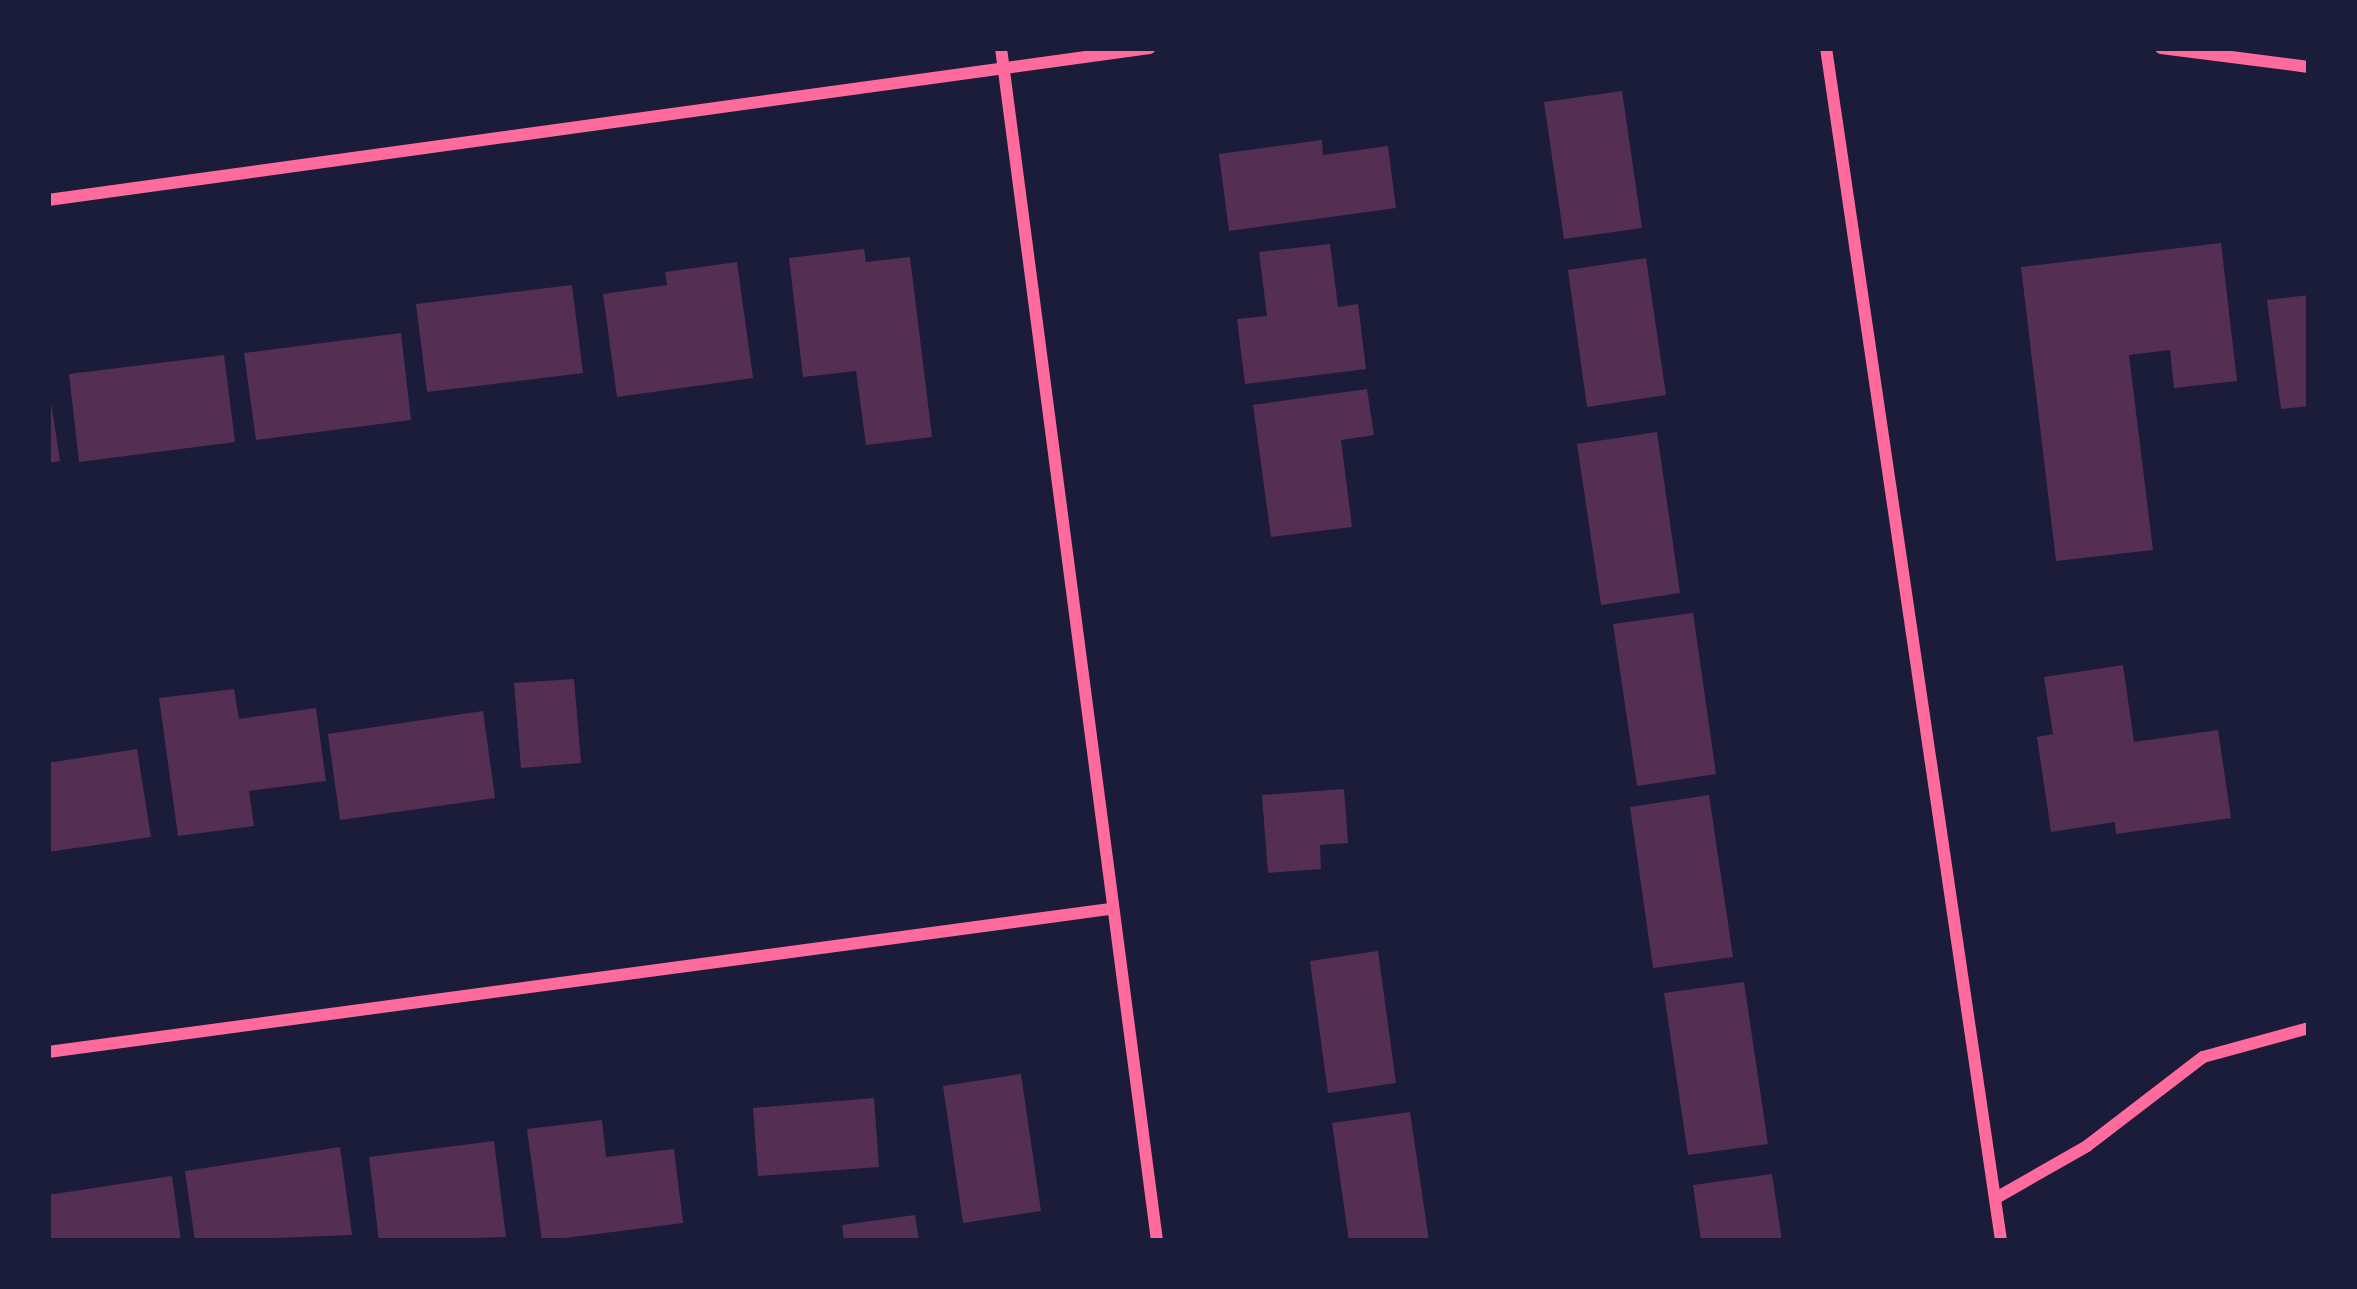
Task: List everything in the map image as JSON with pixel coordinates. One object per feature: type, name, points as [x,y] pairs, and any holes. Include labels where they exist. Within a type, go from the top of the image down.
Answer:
[{"type":"street","points":[[1001,48],[1157,1241]]},
{"type":"street","points":[[48,200],[1150,48]]},
{"type":"street","points":[[1826,48],[2001,1241]]},
{"type":"street","points":[[2162,48],[2309,67]]},
{"type":"street","points":[[48,1052],[1110,909]]},
{"type":"street","points":[[1996,1198],[2087,1146],[2203,1057],[2309,1028]]},
{"type":"building","points":[[1622,91],[1642,228],[1564,239],[1544,102]]},
{"type":"building","points":[[1322,140],[1323,155],[1388,146],[1396,208],[1229,231],[1219,154]]},
{"type":"building","points":[[2221,243],[2237,381],[2174,388],[2170,350],[2129,355],[2153,550],[2056,561],[2021,267]]},
{"type":"building","points":[[1330,244],[1338,307],[1358,304],[1366,369],[1245,384],[1237,319],[1267,316],[1259,252]]},
{"type":"building","points":[[864,249],[866,262],[910,257],[932,437],[866,445],[856,371],[803,377],[789,258]]},
{"type":"building","points":[[1646,258],[1666,395],[1587,407],[1568,270]]},
{"type":"building","points":[[737,262],[753,378],[617,397],[603,294],[667,285],[665,272]]},
{"type":"building","points":[[572,285],[583,373],[427,392],[416,304]]},
{"type":"building","points":[[2309,295],[2309,406],[2281,409],[2267,300]]},
{"type":"building","points":[[401,333],[411,420],[256,440],[244,353]]},
{"type":"building","points":[[224,355],[235,442],[79,462],[69,374]]},
{"type":"building","points":[[48,383],[60,461],[48,463]]},
{"type":"building","points":[[1367,389],[1374,435],[1341,440],[1352,527],[1271,537],[1253,405]]},
{"type":"building","points":[[1657,432],[1680,593],[1601,605],[1577,444]]},
{"type":"building","points":[[1693,613],[1716,774],[1637,786],[1613,624]]},
{"type":"building","points":[[2123,665],[2134,742],[2218,730],[2231,818],[2116,834],[2115,822],[2051,832],[2037,737],[2053,734],[2044,677]]},
{"type":"building","points":[[574,679],[581,763],[521,768],[514,683]]},
{"type":"building","points":[[234,689],[239,719],[316,708],[326,781],[249,791],[254,826],[178,836],[159,698]]},
{"type":"building","points":[[483,711],[495,798],[340,820],[328,734]]},
{"type":"building","points":[[137,749],[151,837],[48,852],[48,763]]},
{"type":"building","points":[[1344,789],[1348,843],[1320,845],[1321,869],[1268,873],[1262,795]]},
{"type":"building","points":[[1709,795],[1733,957],[1653,968],[1630,807]]},
{"type":"building","points":[[1378,951],[1396,1083],[1328,1093],[1310,961]]},
{"type":"building","points":[[1744,982],[1768,1144],[1688,1155],[1664,993]]},
{"type":"building","points":[[1021,1074],[1041,1211],[963,1223],[943,1086]]},
{"type":"building","points":[[874,1098],[879,1167],[758,1176],[753,1108]]},
{"type":"building","points":[[1410,1112],[1429,1241],[1349,1241],[1332,1123]]},
{"type":"building","points":[[602,1120],[606,1157],[674,1149],[683,1223],[542,1241],[527,1129]]},
{"type":"building","points":[[494,1141],[506,1237],[379,1241],[369,1157]]},
{"type":"building","points":[[340,1147],[352,1235],[195,1241],[185,1171]]},
{"type":"building","points":[[1772,1174],[1782,1241],[1701,1241],[1693,1185]]},
{"type":"building","points":[[172,1176],[181,1241],[48,1241],[48,1195]]},
{"type":"building","points":[[915,1215],[919,1241],[844,1241],[842,1225]]}]
